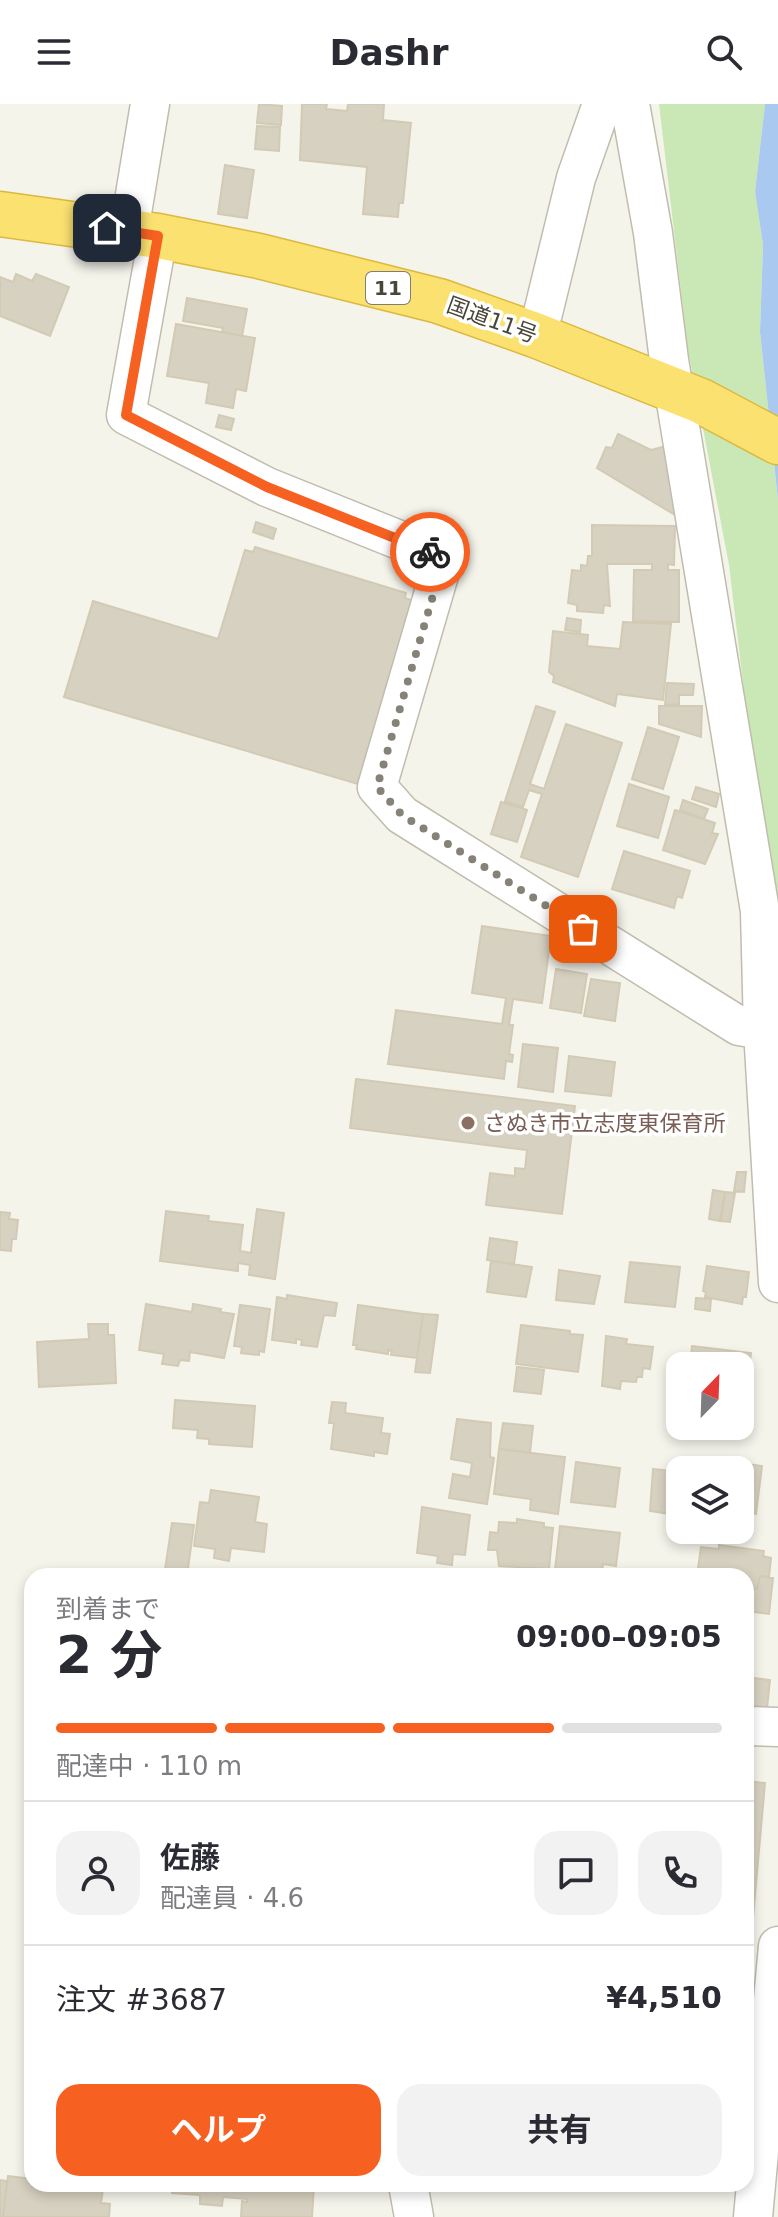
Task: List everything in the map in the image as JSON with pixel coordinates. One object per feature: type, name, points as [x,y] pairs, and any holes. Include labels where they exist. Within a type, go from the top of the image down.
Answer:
[{"type":"highway","name":"国道11号","points":[[0,214],[144,233],[259,256],[439,301],[535,335],[688,396],[778,442]]},
{"type":"street","points":[[150,104],[144,233],[126,415],[267,487],[444,558],[377,787],[402,815],[739,1026],[763,1030]]},
{"type":"street","points":[[535,335],[576,178],[602,104]]},
{"type":"street","points":[[630,104],[653,233],[688,396],[760,911],[763,1030],[778,1283]]},
{"type":"street","points":[[754,1726],[778,1727]]},
{"type":"street","points":[[753,2217],[778,1946]]},
{"type":"street","points":[[409,2192],[414,2217]]},
{"type":"green space","points":[[659,104],[765,104],[755,192],[763,245],[760,332],[778,500],[778,1060],[769,901],[729,565],[688,350]]},
{"type":"water","points":[[765,104],[778,104],[778,500],[760,332],[763,245],[755,192]]},
{"type":"building","points":[[259,104],[282,106],[281,125],[257,123]]},
{"type":"building","points":[[302,104],[327,104],[326,109],[347,111],[348,104],[384,104],[383,120],[411,123],[403,203],[399,203],[398,217],[363,214],[367,167],[300,160]]},
{"type":"building","points":[[257,126],[280,127],[279,151],[255,149]]},
{"type":"building","points":[[225,165],[254,170],[247,218],[218,214]]},
{"type":"building","points":[[16,274],[32,281],[36,274],[69,287],[50,336],[0,316],[0,277],[13,282]]},
{"type":"building","points":[[187,298],[247,309],[242,336],[222,332],[223,328],[183,321]]},
{"type":"building","points":[[176,324],[255,338],[246,391],[236,389],[233,408],[206,403],[209,383],[167,376]]},
{"type":"building","points":[[219,415],[234,419],[231,430],[216,427]]},
{"type":"building","points":[[618,434],[651,450],[670,445],[675,515],[597,468],[606,447],[612,448]]},
{"type":"building","points":[[256,522],[276,529],[273,539],[253,532]]},
{"type":"building","points":[[592,525],[675,526],[674,565],[668,564],[668,570],[679,570],[679,622],[633,621],[634,570],[652,570],[652,564],[607,564],[610,606],[604,605],[603,613],[577,611],[577,605],[568,603],[572,570],[581,571],[581,565],[587,566],[588,556],[592,556]]},
{"type":"building","points":[[255,547],[406,593],[405,598],[414,601],[358,784],[64,697],[93,601],[218,639],[245,550],[253,552]]},
{"type":"building","points":[[567,618],[581,620],[580,632],[565,630]]},
{"type":"building","points":[[623,622],[671,624],[663,700],[617,694],[615,706],[553,682],[554,676],[549,672],[553,631],[588,635],[587,646],[620,649]]},
{"type":"building","points":[[667,683],[694,684],[693,695],[679,695],[679,704],[665,705]]},
{"type":"building","points":[[536,706],[555,712],[530,784],[544,789],[566,724],[622,743],[578,877],[521,857],[542,794],[529,790],[523,807],[505,801]]},
{"type":"building","points":[[659,706],[702,706],[701,737],[659,724]]},
{"type":"building","points":[[648,727],[679,737],[663,789],[632,779]]},
{"type":"building","points":[[629,784],[669,797],[658,838],[617,826]]},
{"type":"building","points":[[696,787],[719,794],[716,807],[692,799]]},
{"type":"building","points":[[683,800],[708,809],[704,819],[680,810]]},
{"type":"building","points":[[501,802],[527,810],[517,842],[491,834]]},
{"type":"building","points":[[675,810],[715,823],[712,833],[718,834],[705,864],[663,850]]},
{"type":"building","points":[[624,851],[690,871],[682,898],[677,896],[674,908],[612,889]]},
{"type":"building","points":[[482,926],[551,936],[542,1003],[513,999],[509,1054],[513,1055],[512,1062],[506,1061],[504,1079],[388,1064],[396,1010],[502,1024],[506,998],[472,993]]},
{"type":"building","points":[[556,969],[587,974],[581,1013],[550,1008]]},
{"type":"building","points":[[591,979],[620,983],[615,1021],[584,1016]]},
{"type":"building","points":[[523,1044],[558,1048],[553,1092],[518,1087]]},
{"type":"building","points":[[569,1056],[615,1062],[611,1096],[565,1091]]},
{"type":"building","points":[[356,1079],[575,1106],[562,1214],[486,1205],[490,1173],[515,1176],[515,1168],[525,1169],[527,1150],[350,1128]]},
{"type":"building","points":[[737,1172],[746,1172],[744,1192],[734,1191]]},
{"type":"building","points":[[713,1190],[725,1192],[720,1221],[709,1219]]},
{"type":"building","points":[[725,1192],[735,1193],[730,1222],[721,1221]]},
{"type":"building","points":[[257,1209],[284,1213],[275,1279],[249,1275],[250,1265],[238,1263],[238,1271],[160,1261],[166,1211],[209,1216],[208,1221],[243,1225],[240,1251],[251,1253]]},
{"type":"building","points":[[0,1212],[10,1213],[9,1219],[18,1220],[11,1251],[0,1250]]},
{"type":"building","points":[[490,1238],[517,1242],[514,1264],[487,1260]]},
{"type":"building","points":[[491,1261],[532,1267],[526,1297],[487,1292]]},
{"type":"building","points":[[630,1262],[680,1267],[675,1307],[625,1302]]},
{"type":"building","points":[[707,1266],[749,1272],[746,1297],[743,1297],[742,1304],[705,1297]]},
{"type":"building","points":[[559,1270],[600,1276],[594,1304],[556,1300]]},
{"type":"building","points":[[287,1295],[337,1303],[335,1316],[324,1315],[317,1347],[301,1345],[302,1340],[296,1339],[296,1343],[272,1340],[277,1297],[287,1299]]},
{"type":"building","points":[[696,1298],[711,1299],[710,1311],[695,1309]]},
{"type":"building","points":[[146,1304],[192,1312],[193,1304],[234,1314],[224,1358],[190,1352],[189,1361],[180,1360],[178,1366],[162,1364],[164,1354],[139,1350]]},
{"type":"building","points":[[240,1305],[270,1309],[264,1352],[259,1351],[259,1355],[241,1353],[242,1347],[234,1346]]},
{"type":"building","points":[[358,1305],[423,1314],[417,1358],[391,1355],[392,1351],[388,1350],[388,1354],[356,1349],[357,1345],[353,1345]]},
{"type":"building","points":[[423,1314],[438,1315],[430,1373],[415,1372]]},
{"type":"building","points":[[88,1324],[108,1324],[108,1335],[114,1335],[116,1383],[39,1387],[37,1342],[89,1339]]},
{"type":"building","points":[[521,1325],[583,1335],[578,1372],[516,1364]]},
{"type":"building","points":[[606,1336],[627,1339],[626,1344],[653,1347],[650,1369],[643,1368],[642,1377],[637,1377],[636,1382],[621,1381],[620,1389],[602,1386]]},
{"type":"building","points":[[692,1346],[743,1352],[691,1352]]},
{"type":"building","points":[[517,1367],[544,1370],[541,1394],[514,1391]]},
{"type":"building","points":[[175,1400],[255,1406],[252,1447],[209,1444],[209,1439],[197,1438],[198,1430],[173,1428]]},
{"type":"building","points":[[332,1402],[346,1403],[345,1413],[383,1418],[381,1433],[390,1434],[387,1454],[374,1452],[374,1456],[331,1449],[334,1423],[329,1423]]},
{"type":"building","points":[[457,1419],[491,1423],[490,1457],[494,1458],[487,1504],[449,1498],[453,1474],[470,1477],[472,1463],[451,1459]]},
{"type":"building","points":[[503,1423],[533,1426],[530,1453],[499,1449]]},
{"type":"building","points":[[499,1449],[565,1457],[558,1514],[530,1510],[531,1499],[494,1494]]},
{"type":"building","points":[[576,1462],[620,1468],[615,1507],[571,1502]]},
{"type":"building","points":[[754,1465],[762,1466],[754,1514]]},
{"type":"building","points":[[653,1469],[666,1470],[666,1513],[650,1511]]},
{"type":"building","points":[[211,1490],[259,1497],[255,1522],[267,1524],[264,1552],[231,1548],[229,1561],[214,1558],[215,1549],[194,1546],[200,1502],[209,1503]]},
{"type":"building","points":[[422,1507],[470,1515],[465,1555],[453,1554],[452,1565],[437,1563],[438,1556],[417,1553]]},
{"type":"building","points":[[517,1519],[544,1523],[544,1527],[553,1528],[549,1568],[499,1566],[497,1550],[488,1550],[490,1532],[498,1533],[499,1522],[517,1523]]},
{"type":"building","points":[[172,1523],[194,1525],[188,1568],[165,1568]]},
{"type":"building","points":[[560,1526],[620,1533],[616,1566],[603,1564],[603,1568],[555,1568]]},
{"type":"building","points":[[719,1545],[764,1551],[763,1556],[771,1558],[769,1577],[760,1576],[757,1589],[754,1589],[754,1568],[698,1568],[701,1547],[719,1549]]},
{"type":"building","points":[[760,1576],[773,1578],[769,1614],[754,1612],[754,1589],[757,1589]]},
{"type":"building","points":[[754,1678],[770,1680],[767,1708],[754,1706]]},
{"type":"building","points":[[754,1782],[765,1783],[754,1906]]},
{"type":"building","points":[[8,2176],[24,2178],[24,2192],[103,2192],[101,2203],[110,2204],[109,2217],[3,2217]]},
{"type":"building","points":[[0,2180],[7,2181],[3,2217],[0,2217]]},
{"type":"building","points":[[314,2192],[312,2217],[241,2217],[242,2201],[247,2202],[247,2199],[223,2197],[222,2206],[200,2204],[200,2195],[172,2193]]},
{"type":"way so far","points":[[430,552],[444,558],[377,787],[402,815],[583,929]]},
{"type":"place","name":"さぬき市立志度東保育所","points":[[468,1123]]},
{"type":"route","points":[[107,228],[158,236],[126,415],[267,487],[430,552]]}]
